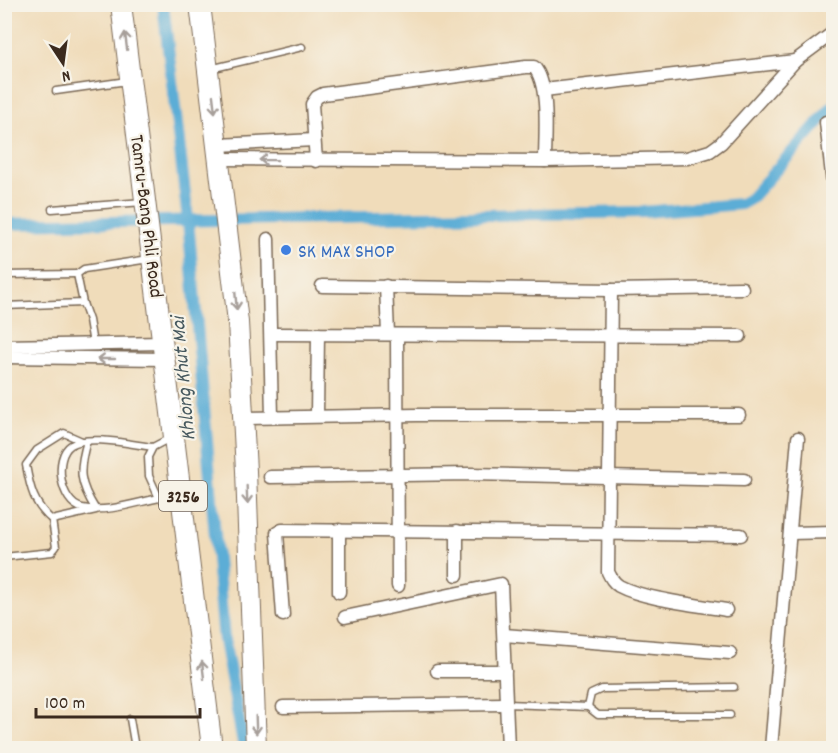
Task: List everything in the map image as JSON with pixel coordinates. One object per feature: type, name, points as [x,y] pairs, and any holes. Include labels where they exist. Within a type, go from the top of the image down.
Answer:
[{"type":"main road","name":"Tamru-Bang Phli Road","points":[[121,4],[212,748]]},
{"type":"main road","points":[[200,4],[230,242],[244,418],[256,748]]},
{"type":"street","points":[[220,152],[316,161],[545,161],[687,158],[710,152],[795,61],[834,32]]},
{"type":"street","points":[[544,90],[795,61]]},
{"type":"street","points":[[316,161],[312,104],[317,97],[323,94],[534,67],[540,74],[544,90],[545,161]]},
{"type":"street","points":[[826,122],[834,193]]},
{"type":"street","points":[[220,152],[314,140]]},
{"type":"street","points":[[268,239],[272,334],[272,417]]},
{"type":"street","points":[[322,286],[611,290],[742,288]]},
{"type":"street","points":[[386,286],[393,334],[397,415],[398,586]]},
{"type":"street","points":[[611,290],[608,572],[612,580],[620,586],[726,610]]},
{"type":"street","points":[[272,334],[740,336]]},
{"type":"street","points":[[317,415],[318,334]]},
{"type":"street","points":[[4,346],[93,345],[164,351]]},
{"type":"street","points":[[4,357],[164,351]]},
{"type":"street","points":[[244,418],[317,415],[740,415]]},
{"type":"street","points":[[771,748],[798,438]]},
{"type":"street","points":[[270,477],[397,475],[744,480]]},
{"type":"street","points":[[283,615],[277,533],[282,530],[741,535]]},
{"type":"street","points":[[339,530],[339,592]]},
{"type":"street","points":[[457,575],[458,531]]},
{"type":"street","points":[[790,533],[834,532]]},
{"type":"street","points":[[345,617],[498,583],[502,586],[508,748]]},
{"type":"street","points":[[504,635],[730,653]]},
{"type":"street","points":[[437,671],[505,671]]},
{"type":"street","points":[[283,707],[506,704]]},
{"type":"lane","points":[[209,69],[302,46]]},
{"type":"lane","points":[[56,91],[131,81]]},
{"type":"lane","points":[[52,210],[146,202]]},
{"type":"lane","points":[[4,275],[77,274],[91,266],[152,251]]},
{"type":"lane","points":[[77,274],[93,345]]},
{"type":"lane","points":[[4,306],[83,303]]},
{"type":"lane","points":[[4,557],[55,550],[52,520],[40,510],[31,492],[26,465],[37,450],[64,433],[85,441],[153,447],[175,435]]},
{"type":"lane","points":[[85,441],[80,465],[83,489],[96,510]]},
{"type":"lane","points":[[85,441],[70,446],[62,457],[61,476],[67,495],[78,507],[96,510]]},
{"type":"lane","points":[[153,447],[148,457],[149,476],[159,498]]},
{"type":"lane","points":[[52,520],[159,498],[184,510]]},
{"type":"lane","points":[[588,707],[591,694],[602,689],[734,687]]},
{"type":"lane","points":[[506,704],[588,707],[598,715],[730,715]]},
{"type":"lane","points":[[130,718],[135,748]]},
{"type":"waterway","name":"Khlong Khut Mai","points":[[163,4],[188,220],[224,640],[244,748]]},
{"type":"waterway","points":[[4,224],[643,212],[741,204],[750,199],[834,105]]},
{"type":"place","name":"SK MAX SHOP","points":[[286,250]]}]
